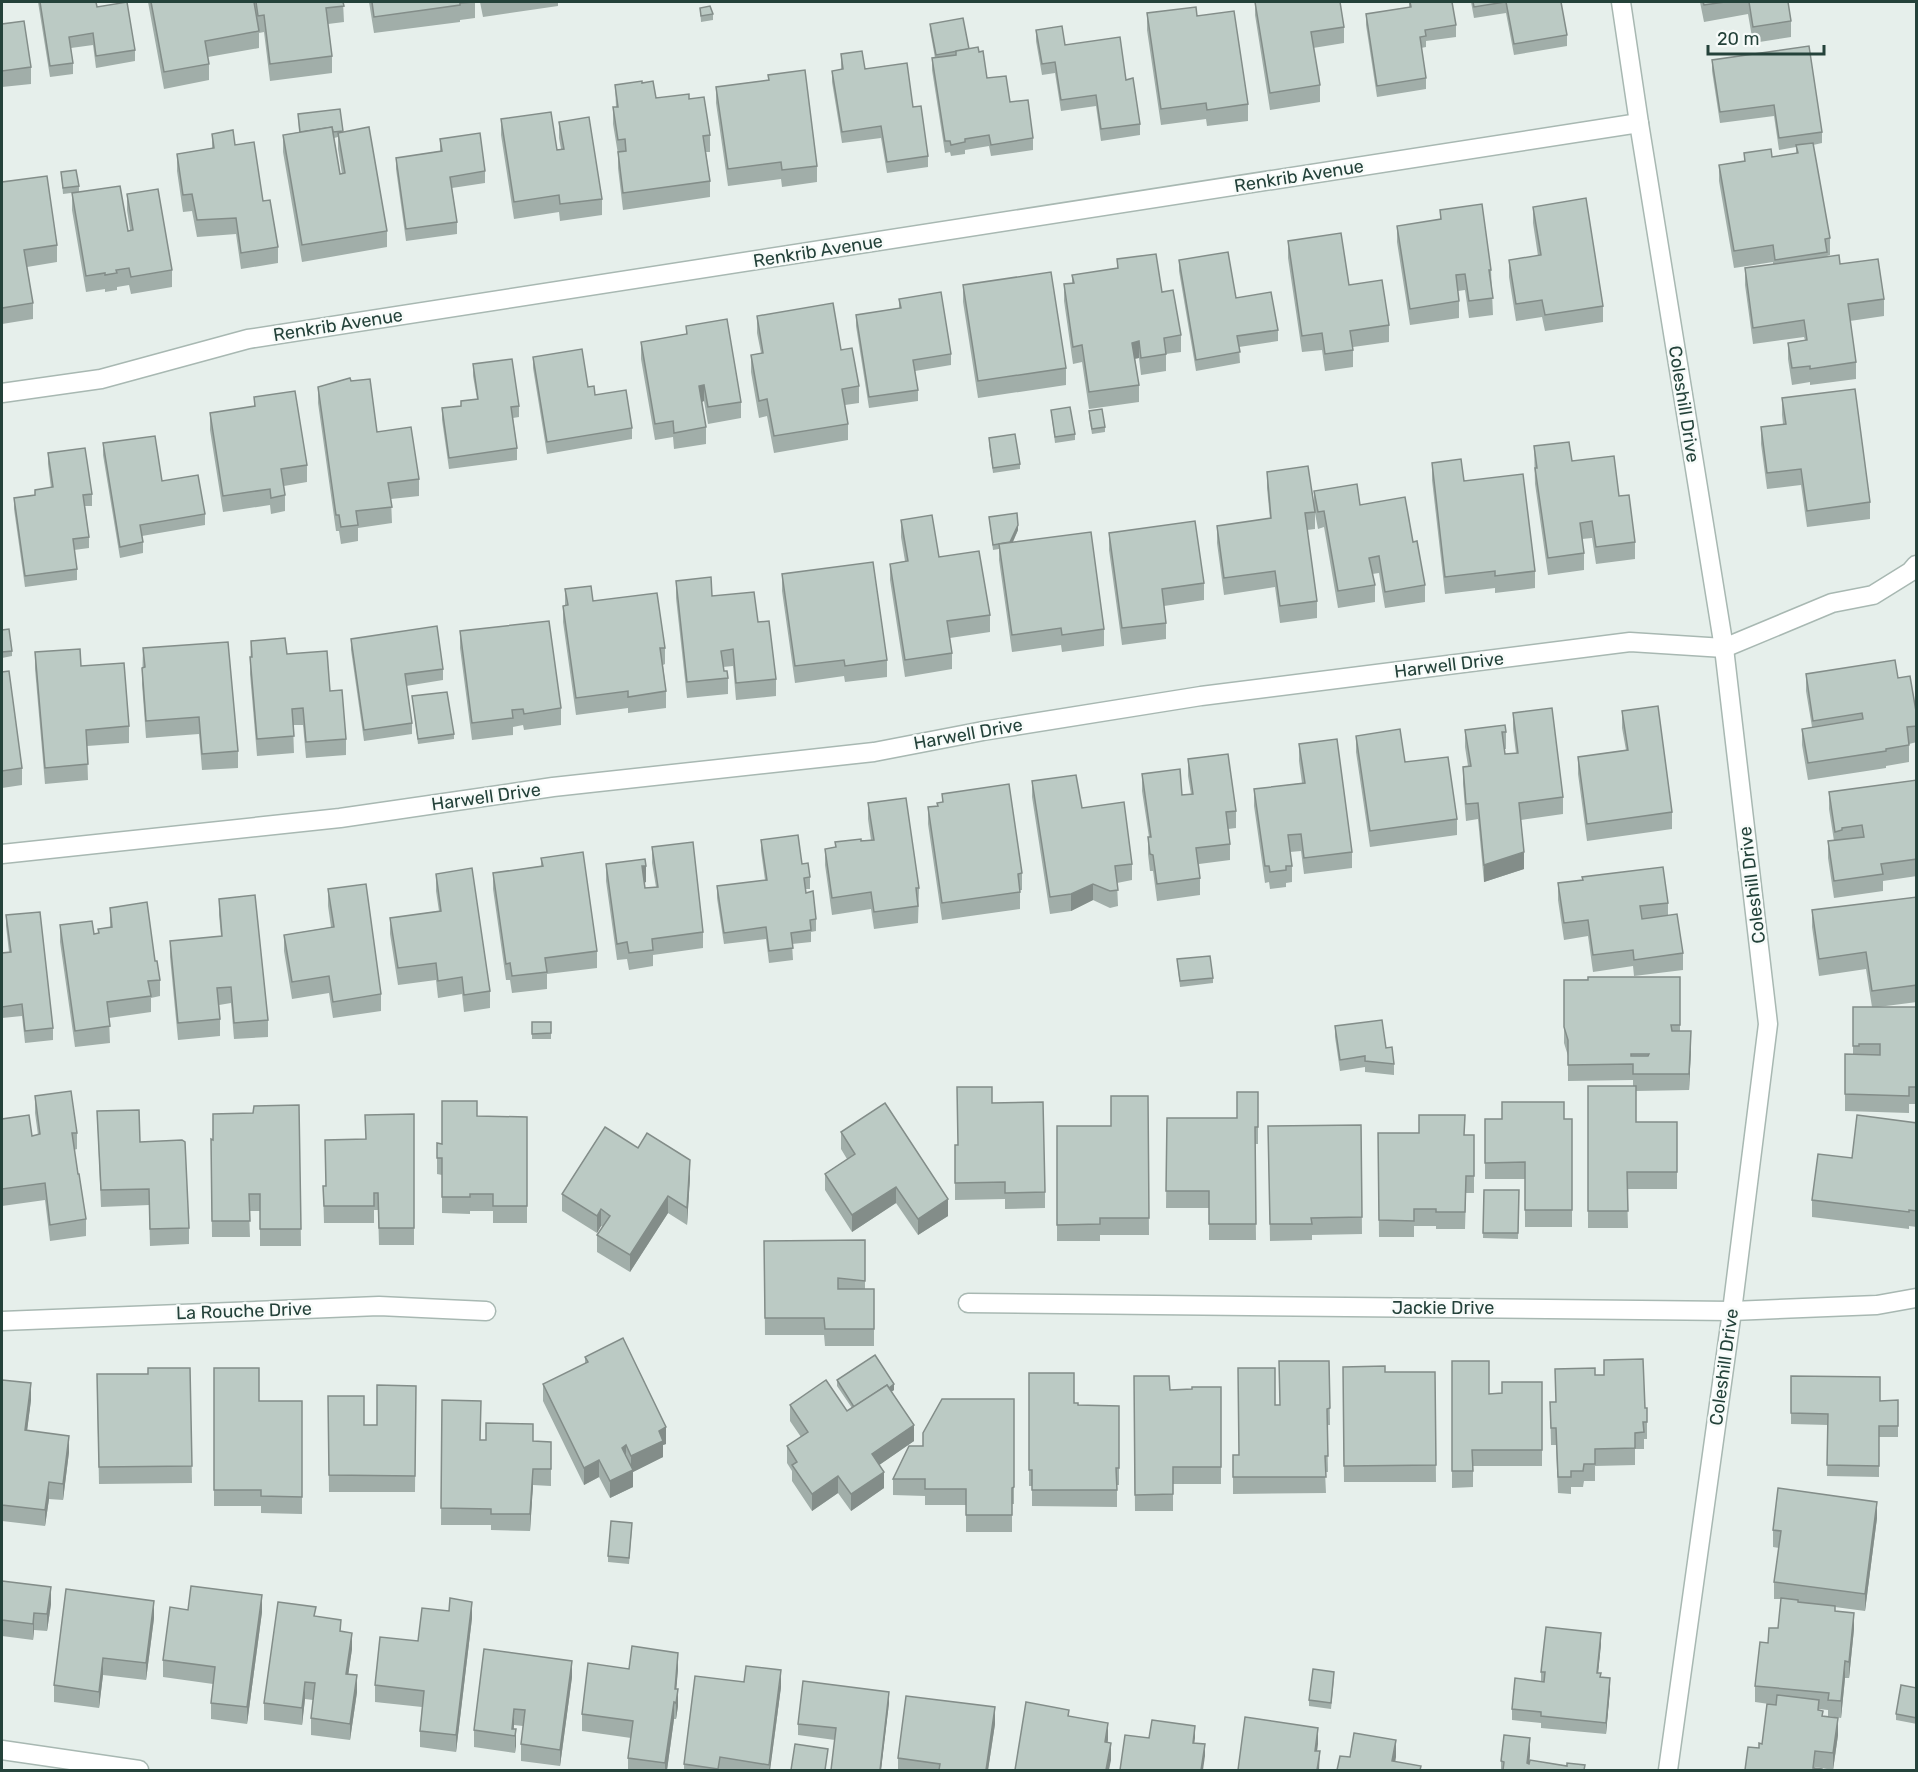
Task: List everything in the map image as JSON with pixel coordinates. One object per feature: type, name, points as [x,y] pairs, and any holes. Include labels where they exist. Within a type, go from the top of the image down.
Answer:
[{"type":"street","name":"Coleshill Drive","points":[[1621,2],[1724,648],[1768,1024],[1732,1311],[1668,1770]]},
{"type":"street","name":"Renkrib Avenue","points":[[2,393],[100,379],[248,339],[1639,123]]},
{"type":"street","name":"Harwell Drive","points":[[2,854],[328,819],[564,786],[874,752],[983,731],[1201,696],[1630,642],[1724,648],[1832,603],[1873,595],[1910,572],[1917,565]]},
{"type":"street","name":"Jackie Drive","points":[[968,1304],[1732,1311],[1877,1305],[1917,1298]]},
{"type":"street","name":"La Rouche Drive","points":[[2,1321],[379,1306],[486,1311]]},
{"type":"street","points":[[2,1750],[139,1770]]},
{"type":"building","points":[[40,2],[96,2],[97,7],[127,2],[135,50],[96,56],[93,33],[69,37],[73,63],[50,66]]},
{"type":"building","points":[[151,2],[254,2],[259,31],[205,41],[209,64],[164,72]]},
{"type":"building","points":[[256,2],[343,2],[344,6],[326,8],[332,56],[270,64],[264,15],[258,16]]},
{"type":"building","points":[[372,2],[474,2],[374,17]]},
{"type":"building","points":[[1255,2],[1340,2],[1344,27],[1311,32],[1320,85],[1270,93]]},
{"type":"building","points":[[1410,2],[1452,2],[1456,25],[1425,30],[1426,36],[1420,37],[1426,78],[1377,86],[1366,14],[1411,7]]},
{"type":"building","points":[[1473,2],[1505,2],[1474,7]]},
{"type":"building","points":[[1506,2],[1561,2],[1567,35],[1514,44]]},
{"type":"building","points":[[1703,2],[1725,2],[1704,5]]},
{"type":"building","points":[[1749,2],[1788,2],[1791,21],[1753,27]]},
{"type":"building","points":[[710,6],[713,14],[701,16],[700,8]]},
{"type":"building","points":[[1196,7],[1197,16],[1234,11],[1248,104],[1207,110],[1206,103],[1161,109],[1147,13]]},
{"type":"building","points":[[963,18],[969,49],[936,55],[930,24]]},
{"type":"building","points":[[24,21],[31,67],[2,71],[2,24]]},
{"type":"building","points":[[1062,26],[1065,45],[1120,37],[1126,80],[1133,78],[1140,124],[1101,129],[1096,95],[1061,100],[1055,62],[1042,64],[1036,30]]},
{"type":"building","points":[[1809,46],[1822,132],[1779,138],[1774,105],[1720,112],[1712,60]]},
{"type":"building","points":[[978,47],[979,52],[983,51],[987,78],[1006,76],[1010,102],[1028,100],[1033,138],[991,145],[989,135],[965,139],[965,142],[951,145],[950,141],[945,141],[932,58],[956,55],[956,51]]},
{"type":"building","points":[[862,51],[865,69],[907,63],[913,107],[921,106],[928,156],[887,162],[881,126],[842,132],[832,71],[843,69],[841,54]]},
{"type":"building","points":[[805,70],[817,166],[782,170],[781,162],[728,169],[716,87],[769,80],[768,75]]},
{"type":"building","points":[[642,81],[642,83],[653,81],[656,98],[689,94],[689,99],[704,97],[710,135],[703,136],[710,181],[623,193],[618,152],[626,151],[625,139],[618,140],[613,107],[618,107],[615,85]]},
{"type":"building","points":[[340,109],[343,131],[333,132],[332,127],[300,132],[298,114]]},
{"type":"building","points":[[551,112],[557,150],[564,149],[559,122],[589,117],[602,199],[560,204],[559,195],[514,202],[501,119]]},
{"type":"building","points":[[332,127],[340,174],[345,173],[338,133],[369,127],[387,231],[302,245],[283,135]]},
{"type":"building","points":[[233,130],[235,145],[254,142],[263,201],[270,200],[278,247],[241,253],[236,218],[197,220],[192,194],[183,195],[177,154],[214,148],[212,134]]},
{"type":"building","points":[[480,133],[485,171],[450,177],[457,222],[406,229],[396,158],[442,151],[440,139]]},
{"type":"building","points":[[1813,143],[1830,238],[1825,239],[1827,252],[1775,260],[1773,245],[1734,251],[1719,165],[1745,161],[1744,153],[1771,149],[1772,157],[1798,153],[1796,145]]},
{"type":"building","points":[[76,170],[79,186],[63,188],[61,172]]},
{"type":"building","points":[[47,176],[57,245],[24,250],[33,303],[2,308],[2,182]]},
{"type":"building","points":[[120,186],[128,231],[133,230],[127,194],[158,189],[172,270],[131,277],[129,268],[116,270],[117,273],[86,276],[72,193]]},
{"type":"building","points":[[1586,198],[1603,306],[1545,315],[1542,300],[1516,304],[1509,260],[1541,255],[1533,207]]},
{"type":"building","points":[[1482,204],[1493,298],[1469,301],[1465,274],[1456,275],[1459,301],[1410,309],[1397,226],[1441,219],[1440,210]]},
{"type":"building","points":[[1341,233],[1349,285],[1382,280],[1389,325],[1350,331],[1353,350],[1325,354],[1322,333],[1302,336],[1288,241]]},
{"type":"building","points":[[1228,252],[1236,298],[1271,292],[1278,330],[1237,336],[1240,352],[1196,360],[1179,260]]},
{"type":"building","points":[[1156,254],[1162,292],[1173,290],[1181,335],[1164,338],[1166,354],[1141,358],[1139,341],[1132,343],[1139,385],[1089,392],[1082,345],[1073,347],[1064,284],[1074,283],[1072,275],[1118,268],[1117,259]]},
{"type":"building","points":[[1839,255],[1840,264],[1878,259],[1884,299],[1848,304],[1856,362],[1810,369],[1810,366],[1792,368],[1788,343],[1807,340],[1804,320],[1753,328],[1745,268]]},
{"type":"building","points":[[1051,272],[1066,368],[978,381],[963,285]]},
{"type":"building","points":[[941,292],[951,354],[913,360],[918,390],[869,397],[856,315],[901,308],[899,299]]},
{"type":"building","points":[[833,303],[841,350],[852,348],[859,386],[842,389],[848,424],[774,436],[767,399],[759,401],[751,355],[763,353],[757,316]]},
{"type":"building","points":[[727,319],[741,402],[708,407],[704,385],[699,386],[706,427],[674,433],[673,421],[655,424],[641,342],[687,334],[686,326]]},
{"type":"building","points":[[582,349],[588,387],[594,386],[595,395],[626,390],[632,428],[547,442],[533,357]]},
{"type":"building","points":[[512,359],[519,406],[511,407],[517,448],[449,458],[442,408],[461,406],[461,401],[478,399],[473,364]]},
{"type":"building","points":[[350,378],[351,381],[370,379],[377,432],[411,427],[419,479],[388,483],[392,507],[356,511],[358,525],[341,527],[339,515],[336,515],[318,387]]},
{"type":"building","points":[[1855,389],[1870,502],[1807,511],[1801,469],[1767,473],[1761,427],[1786,424],[1782,398]]},
{"type":"building","points":[[295,391],[307,465],[281,469],[285,495],[271,498],[270,489],[223,496],[210,413],[255,406],[254,397]]},
{"type":"building","points":[[1070,407],[1075,434],[1055,437],[1051,410]]},
{"type":"building","points":[[1102,409],[1105,427],[1092,429],[1089,411]]},
{"type":"building","points":[[1015,434],[1020,464],[993,468],[989,438]]},
{"type":"building","points":[[155,436],[162,481],[198,475],[205,514],[140,525],[143,542],[120,547],[103,443]]},
{"type":"building","points":[[1569,442],[1572,461],[1614,456],[1619,496],[1629,495],[1635,542],[1596,547],[1592,521],[1580,523],[1584,553],[1548,558],[1534,446]]},
{"type":"building","points":[[85,448],[92,494],[83,495],[89,537],[73,539],[77,569],[25,576],[14,498],[35,495],[35,490],[53,487],[48,453]]},
{"type":"building","points":[[1461,459],[1464,481],[1523,474],[1535,571],[1495,576],[1495,571],[1445,577],[1432,463]]},
{"type":"building","points":[[1308,466],[1315,512],[1305,513],[1317,601],[1280,606],[1275,571],[1224,578],[1217,526],[1271,518],[1267,472]]},
{"type":"building","points":[[1357,484],[1360,505],[1405,497],[1413,542],[1417,541],[1425,585],[1385,592],[1379,556],[1369,558],[1375,585],[1338,591],[1324,511],[1318,512],[1314,491]]},
{"type":"building","points":[[1017,513],[1018,525],[1010,542],[993,545],[989,517]]},
{"type":"building","points":[[932,515],[939,557],[979,551],[990,615],[947,621],[952,653],[905,660],[890,564],[908,561],[901,520]]},
{"type":"building","points":[[1195,521],[1204,583],[1162,589],[1166,623],[1122,628],[1109,533]]},
{"type":"building","points":[[1091,532],[1104,629],[1062,635],[1061,628],[1012,635],[999,544]]},
{"type":"building","points":[[873,562],[887,660],[845,666],[844,660],[795,666],[782,574]]},
{"type":"building","points":[[711,577],[712,596],[754,592],[758,622],[769,621],[776,679],[736,683],[733,649],[721,651],[724,671],[727,671],[728,678],[687,682],[676,581]]},
{"type":"building","points":[[591,586],[593,601],[657,593],[665,648],[660,648],[666,691],[628,697],[628,691],[576,698],[563,606],[568,605],[565,589]]},
{"type":"building","points":[[549,621],[561,708],[524,714],[523,709],[512,710],[513,718],[472,723],[460,631]]},
{"type":"building","points":[[437,626],[443,669],[405,674],[412,723],[364,730],[351,639]]},
{"type":"building","points":[[9,629],[12,651],[2,652],[2,630]]},
{"type":"building","points":[[285,638],[287,654],[327,651],[330,691],[342,690],[346,739],[306,742],[303,708],[292,709],[294,736],[257,739],[250,657],[252,657],[251,641]]},
{"type":"building","points":[[228,642],[238,751],[202,754],[199,717],[146,721],[142,668],[145,667],[143,648]]},
{"type":"building","points":[[80,649],[81,666],[124,663],[129,726],[86,730],[88,764],[45,768],[35,652]]},
{"type":"building","points":[[1895,660],[1898,678],[1910,676],[1917,717],[1917,726],[1907,727],[1909,745],[1886,749],[1886,751],[1808,763],[1802,729],[1863,719],[1862,713],[1813,721],[1806,674]]},
{"type":"building","points":[[9,671],[22,768],[2,771],[2,672]]},
{"type":"building","points":[[447,692],[454,734],[418,739],[412,696]]},
{"type":"building","points":[[1658,706],[1672,812],[1587,824],[1578,757],[1628,750],[1622,711]]},
{"type":"building","points":[[1552,708],[1563,797],[1519,803],[1524,852],[1484,865],[1478,803],[1466,804],[1463,767],[1471,766],[1465,730],[1505,725],[1506,732],[1502,732],[1505,754],[1518,753],[1513,713]]},
{"type":"building","points":[[1400,729],[1405,762],[1448,757],[1457,819],[1370,831],[1356,736]]},
{"type":"building","points":[[1337,739],[1352,852],[1304,858],[1301,834],[1288,835],[1292,866],[1286,866],[1286,870],[1270,872],[1269,866],[1265,866],[1254,789],[1305,783],[1299,744]]},
{"type":"building","points":[[1228,754],[1236,811],[1226,812],[1230,844],[1196,848],[1200,878],[1157,884],[1153,855],[1150,854],[1148,837],[1151,837],[1142,774],[1180,769],[1182,795],[1193,794],[1188,759]]},
{"type":"building","points":[[1076,775],[1082,808],[1124,802],[1132,864],[1115,866],[1118,890],[1110,891],[1093,884],[1071,894],[1050,897],[1032,781]]},
{"type":"building","points":[[1917,780],[1917,859],[1881,864],[1883,874],[1834,881],[1828,841],[1864,837],[1862,825],[1842,828],[1835,832],[1829,792]]},
{"type":"building","points":[[1009,784],[1022,873],[1018,874],[1020,892],[942,903],[928,807],[938,806],[937,803],[943,802],[942,794]]},
{"type":"building","points":[[906,798],[919,888],[916,888],[918,906],[874,912],[871,892],[832,898],[825,849],[836,847],[835,842],[874,840],[868,803]]},
{"type":"building","points":[[798,835],[802,864],[808,863],[810,877],[804,878],[806,893],[813,891],[816,919],[810,920],[811,930],[791,933],[793,948],[769,951],[766,927],[724,933],[717,886],[767,880],[761,840]]},
{"type":"building","points":[[693,842],[703,932],[652,939],[653,950],[629,953],[627,942],[617,944],[606,864],[645,859],[646,866],[642,866],[645,888],[658,887],[652,847]]},
{"type":"building","points":[[583,852],[597,951],[545,958],[547,972],[512,976],[510,963],[506,964],[493,873],[543,866],[541,858]]},
{"type":"building","points":[[1663,867],[1668,903],[1640,906],[1642,919],[1677,914],[1683,953],[1634,960],[1633,950],[1593,955],[1588,920],[1564,923],[1558,883],[1583,880],[1582,877]]},
{"type":"building","points":[[472,868],[490,991],[464,995],[462,977],[438,981],[436,963],[398,968],[390,918],[441,911],[436,874]]},
{"type":"building","points":[[366,884],[381,994],[333,1002],[329,976],[292,982],[284,935],[334,927],[328,889]]},
{"type":"building","points":[[255,895],[268,1020],[234,1023],[231,987],[217,988],[220,1019],[178,1023],[170,941],[222,936],[219,899]]},
{"type":"building","points":[[1917,897],[1917,985],[1872,991],[1866,952],[1819,959],[1812,910]]},
{"type":"building","points":[[147,902],[155,961],[157,961],[160,980],[148,981],[151,996],[107,1002],[110,1026],[75,1031],[60,925],[92,921],[94,934],[99,933],[98,929],[112,927],[110,908]]},
{"type":"building","points":[[40,912],[53,1028],[25,1031],[22,1004],[2,1007],[2,953],[11,952],[6,915]]},
{"type":"building","points":[[1210,956],[1213,978],[1180,981],[1177,959]]},
{"type":"building","points":[[1588,977],[1680,977],[1680,1025],[1671,1025],[1672,1031],[1691,1031],[1689,1074],[1633,1074],[1633,1064],[1568,1065],[1568,1040],[1564,1027],[1564,980],[1588,980]],"holes":[[[1631,1054],[1649,1054],[1648,1056],[1631,1056]]]},
{"type":"building","points":[[1853,1007],[1917,1007],[1917,1087],[1909,1087],[1909,1096],[1845,1094],[1845,1054],[1880,1055],[1880,1044],[1853,1046]]},
{"type":"building","points":[[1382,1020],[1386,1048],[1392,1047],[1394,1064],[1365,1061],[1365,1056],[1340,1060],[1335,1026]]},
{"type":"building","points":[[532,1022],[551,1022],[551,1033],[532,1034]]},
{"type":"building","points":[[1588,1086],[1636,1086],[1636,1122],[1677,1122],[1677,1172],[1627,1172],[1628,1211],[1588,1211]]},
{"type":"building","points":[[957,1087],[992,1087],[992,1103],[1043,1102],[1045,1192],[1005,1193],[1005,1182],[955,1183],[955,1145],[958,1145]]},
{"type":"building","points":[[71,1091],[77,1133],[72,1133],[86,1219],[50,1225],[45,1183],[2,1189],[2,1119],[29,1115],[32,1136],[40,1134],[35,1096]]},
{"type":"building","points":[[1237,1092],[1258,1092],[1258,1127],[1255,1127],[1256,1224],[1209,1224],[1209,1191],[1166,1191],[1167,1118],[1237,1118]]},
{"type":"building","points":[[1111,1096],[1148,1096],[1149,1218],[1100,1218],[1100,1224],[1057,1225],[1057,1126],[1111,1126]]},
{"type":"building","points":[[442,1101],[477,1101],[477,1116],[527,1117],[527,1206],[493,1206],[493,1194],[442,1197],[442,1158],[437,1158],[437,1143],[442,1144]]},
{"type":"building","points":[[1502,1102],[1564,1102],[1564,1119],[1572,1119],[1572,1210],[1525,1210],[1525,1162],[1485,1163],[1485,1119],[1502,1119]]},
{"type":"building","points":[[885,1103],[948,1199],[918,1219],[896,1187],[852,1215],[825,1174],[855,1154],[841,1132]]},
{"type":"building","points":[[299,1105],[301,1229],[260,1229],[260,1194],[249,1194],[250,1221],[212,1221],[213,1114],[253,1113],[254,1106]]},
{"type":"building","points":[[139,1110],[140,1142],[182,1140],[185,1142],[189,1228],[150,1229],[149,1189],[101,1190],[97,1111]]},
{"type":"building","points":[[414,1114],[414,1228],[379,1228],[378,1193],[374,1193],[374,1206],[324,1206],[325,1140],[366,1139],[365,1115]]},
{"type":"building","points":[[1419,1115],[1465,1115],[1464,1135],[1474,1135],[1474,1176],[1466,1176],[1465,1212],[1414,1209],[1414,1221],[1379,1220],[1378,1133],[1419,1133]]},
{"type":"building","points":[[1857,1115],[1917,1123],[1917,1211],[1909,1210],[1909,1212],[1812,1200],[1818,1154],[1852,1158]]},
{"type":"building","points":[[1361,1125],[1362,1217],[1311,1218],[1312,1224],[1270,1224],[1268,1126]]},
{"type":"building","points":[[605,1127],[638,1148],[647,1133],[690,1160],[687,1208],[668,1196],[630,1255],[597,1235],[610,1216],[601,1209],[597,1216],[562,1194]]},
{"type":"building","points":[[1484,1190],[1519,1190],[1518,1233],[1483,1233]]},
{"type":"building","points":[[865,1240],[865,1281],[838,1278],[838,1289],[874,1289],[874,1329],[825,1329],[824,1318],[765,1318],[764,1241]]},
{"type":"building","points":[[623,1338],[666,1427],[659,1431],[663,1441],[631,1456],[626,1445],[622,1448],[633,1470],[610,1481],[599,1460],[584,1468],[543,1384],[588,1362],[585,1357]]},
{"type":"building","points":[[875,1355],[894,1384],[889,1388],[887,1385],[854,1407],[837,1380]]},
{"type":"building","points":[[1643,1359],[1647,1422],[1643,1422],[1644,1432],[1635,1433],[1635,1448],[1595,1449],[1595,1464],[1584,1464],[1583,1471],[1571,1471],[1571,1477],[1558,1477],[1556,1428],[1551,1428],[1550,1402],[1556,1402],[1555,1369],[1595,1368],[1595,1375],[1604,1375],[1604,1360]]},
{"type":"building","points":[[1279,1361],[1329,1361],[1330,1408],[1327,1409],[1326,1477],[1233,1477],[1233,1455],[1239,1455],[1238,1368],[1275,1368],[1275,1405],[1280,1405]]},
{"type":"building","points":[[1452,1361],[1489,1361],[1489,1394],[1502,1393],[1502,1382],[1542,1382],[1542,1450],[1472,1450],[1473,1471],[1452,1471]]},
{"type":"building","points":[[1385,1366],[1385,1372],[1435,1372],[1436,1465],[1344,1466],[1343,1367]]},
{"type":"building","points":[[148,1368],[190,1368],[192,1466],[99,1467],[97,1374],[148,1374]]},
{"type":"building","points":[[214,1368],[259,1368],[259,1401],[302,1401],[302,1497],[261,1496],[261,1490],[214,1490]]},
{"type":"building","points":[[1029,1373],[1074,1373],[1074,1403],[1119,1406],[1117,1490],[1032,1490],[1032,1470],[1029,1470]]},
{"type":"building","points":[[1134,1376],[1169,1376],[1170,1390],[1221,1387],[1221,1467],[1173,1467],[1173,1494],[1135,1495]]},
{"type":"building","points":[[1791,1376],[1880,1377],[1880,1401],[1898,1400],[1898,1426],[1879,1426],[1879,1466],[1827,1465],[1828,1414],[1791,1413]]},
{"type":"building","points":[[2,1380],[31,1383],[25,1430],[69,1436],[63,1484],[49,1482],[45,1510],[2,1505]]},
{"type":"building","points":[[826,1380],[847,1411],[887,1385],[914,1425],[872,1454],[884,1472],[851,1494],[838,1476],[812,1494],[792,1465],[797,1462],[787,1446],[808,1432],[790,1405]]},
{"type":"building","points":[[377,1385],[416,1386],[415,1476],[329,1475],[328,1396],[364,1396],[364,1425],[377,1425]]},
{"type":"building","points":[[942,1399],[1014,1399],[1012,1515],[966,1515],[966,1489],[925,1489],[925,1479],[893,1479],[909,1446],[923,1446],[923,1433]]},
{"type":"building","points":[[442,1400],[481,1401],[480,1440],[486,1440],[486,1423],[533,1424],[533,1441],[551,1442],[551,1469],[533,1469],[530,1514],[491,1514],[491,1509],[441,1508]]},
{"type":"building","points":[[1778,1488],[1877,1502],[1865,1594],[1774,1582],[1781,1531],[1773,1530]]},
{"type":"building","points":[[611,1521],[632,1523],[629,1558],[608,1556]]},
{"type":"building","points":[[2,1581],[51,1587],[47,1614],[34,1613],[33,1624],[2,1620]]},
{"type":"building","points":[[191,1586],[262,1595],[247,1707],[211,1703],[215,1667],[163,1660],[170,1607],[188,1610]]},
{"type":"building","points":[[66,1589],[154,1601],[146,1663],[103,1658],[99,1692],[54,1685]]},
{"type":"building","points":[[450,1598],[472,1602],[456,1735],[420,1731],[424,1691],[375,1685],[380,1637],[418,1641],[422,1608],[449,1611]]},
{"type":"building","points":[[1781,1598],[1835,1606],[1835,1611],[1854,1613],[1849,1662],[1845,1661],[1841,1701],[1828,1700],[1829,1693],[1755,1686],[1760,1642],[1768,1643],[1769,1628],[1778,1628]]},
{"type":"building","points":[[278,1602],[316,1607],[314,1616],[341,1620],[340,1631],[352,1633],[346,1674],[357,1675],[350,1724],[311,1718],[315,1683],[305,1682],[302,1708],[264,1703]]},
{"type":"building","points":[[1546,1627],[1601,1633],[1597,1673],[1601,1673],[1600,1677],[1610,1678],[1606,1723],[1541,1716],[1541,1712],[1512,1709],[1515,1678],[1544,1682],[1545,1672],[1541,1672]]},
{"type":"building","points":[[632,1646],[678,1653],[675,1689],[678,1689],[665,1763],[628,1758],[633,1721],[582,1714],[588,1663],[629,1669]]},
{"type":"building","points":[[484,1649],[572,1661],[560,1750],[521,1744],[525,1710],[514,1709],[512,1729],[516,1729],[515,1736],[474,1730]]},
{"type":"building","points":[[746,1666],[781,1670],[769,1765],[720,1757],[718,1769],[684,1764],[695,1676],[744,1682]]},
{"type":"building","points":[[1313,1669],[1334,1672],[1331,1703],[1309,1700]]},
{"type":"building","points":[[803,1681],[889,1692],[880,1770],[831,1770],[836,1728],[798,1724]]},
{"type":"building","points":[[1901,1685],[1917,1688],[1917,1718],[1896,1714]]},
{"type":"building","points":[[1777,1695],[1819,1700],[1818,1710],[1823,1711],[1822,1716],[1838,1718],[1833,1753],[1815,1751],[1813,1768],[1822,1770],[1745,1770],[1748,1747],[1759,1748],[1759,1743],[1762,1744],[1767,1704],[1776,1705]]},
{"type":"building","points":[[906,1696],[995,1707],[986,1770],[939,1770],[940,1764],[898,1758]]},
{"type":"building","points":[[1026,1702],[1069,1710],[1068,1716],[1108,1723],[1105,1742],[1111,1743],[1106,1770],[1015,1770]]},
{"type":"building","points":[[1245,1717],[1318,1728],[1315,1751],[1320,1751],[1317,1770],[1238,1770]]},
{"type":"building","points":[[1152,1720],[1195,1726],[1193,1743],[1205,1744],[1201,1770],[1120,1770],[1125,1735],[1149,1738]]},
{"type":"building","points":[[1354,1733],[1396,1740],[1392,1761],[1421,1766],[1420,1770],[1337,1770],[1340,1756],[1350,1757]]},
{"type":"building","points":[[1504,1735],[1530,1738],[1527,1763],[1529,1764],[1530,1760],[1567,1766],[1567,1763],[1585,1765],[1584,1770],[1503,1770],[1504,1762],[1501,1761]]},
{"type":"building","points":[[795,1744],[828,1749],[825,1770],[791,1770]]}]
